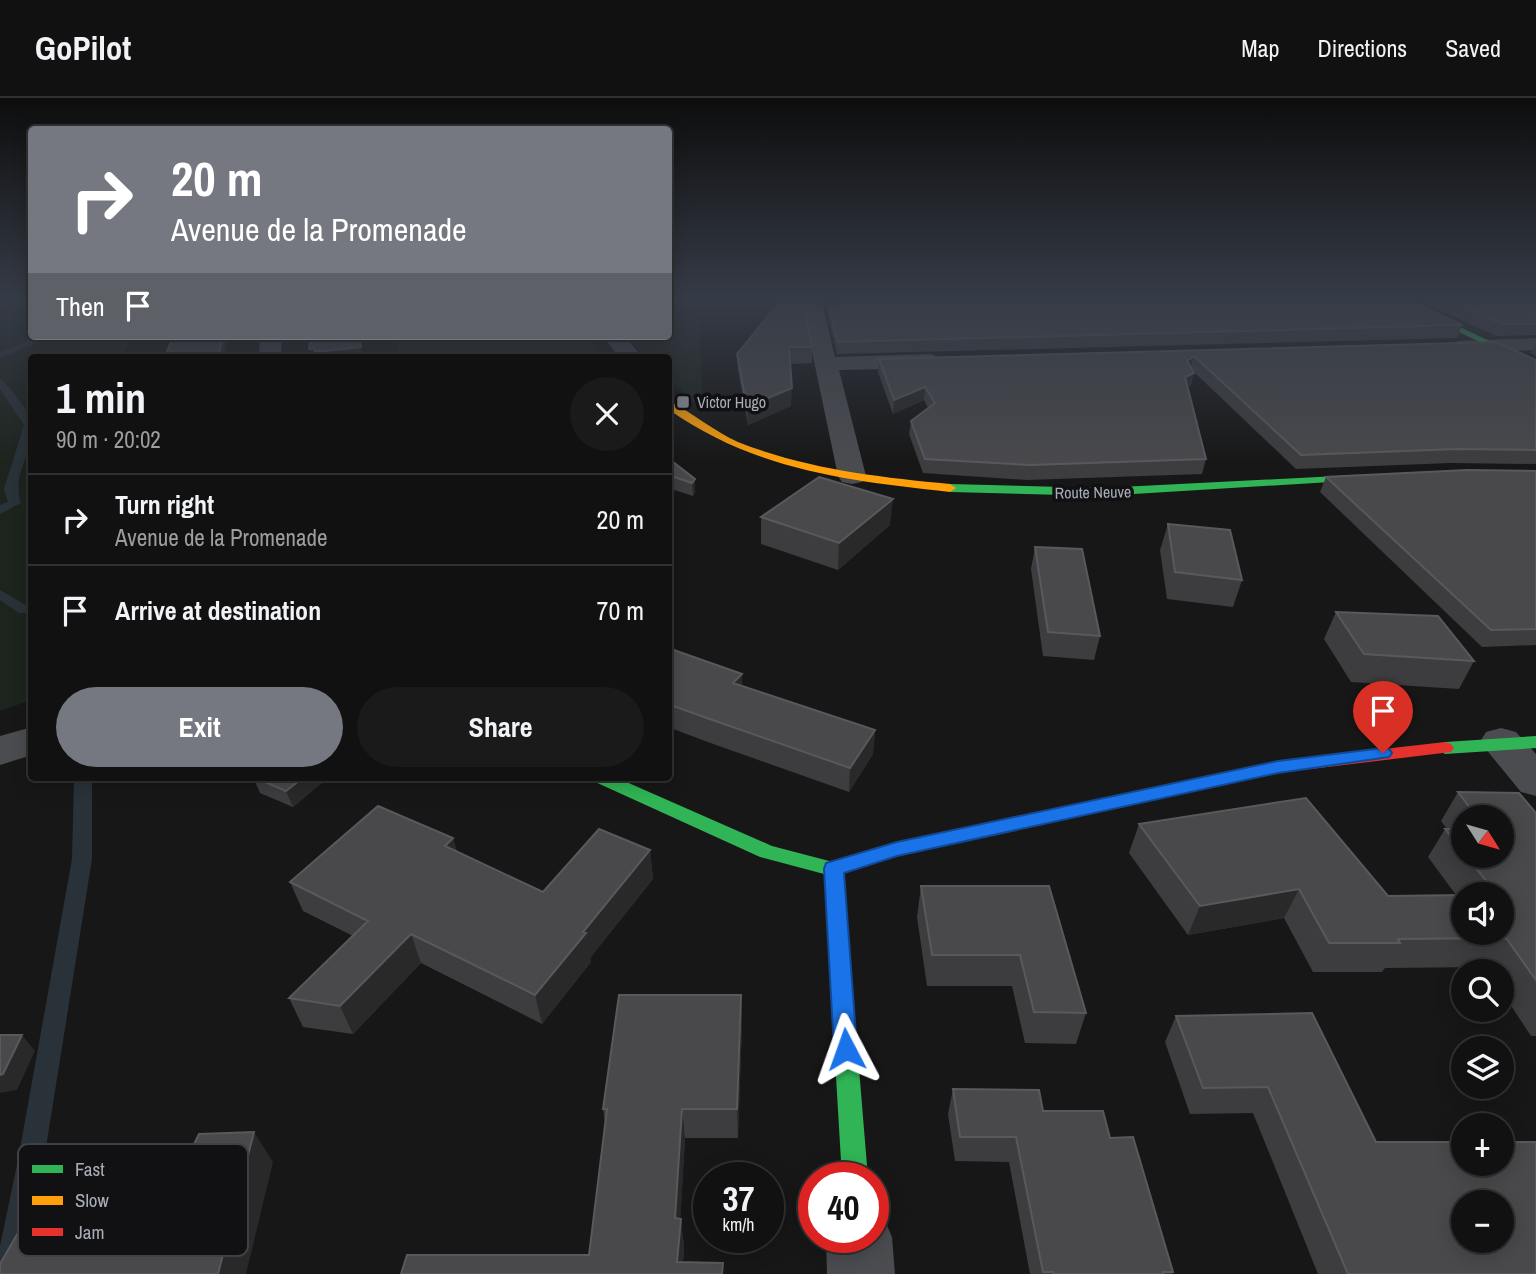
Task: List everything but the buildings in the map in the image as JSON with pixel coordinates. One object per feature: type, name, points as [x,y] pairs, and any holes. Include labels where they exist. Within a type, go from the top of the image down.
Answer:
[{"type":"street","points":[[824,354],[852,476]]},
{"type":"street","points":[[1510,354],[1536,366]]},
{"type":"street","points":[[826,364],[951,361]]},
{"type":"street","name":"Route Neuve","points":[[672,407],[704,431],[768,457],[852,476],[934,488],[1045,494],[1166,490],[1397,476]]},
{"type":"street","points":[[0,751],[28,741]]},
{"type":"street","points":[[607,781],[767,852],[833,869],[897,849],[1278,767],[1409,750],[1519,742],[1536,781]]},
{"type":"street","points":[[833,869],[854,1162]]},
{"type":"street","points":[[860,1253],[861,1274]]},
{"type":"shaded area","points":[[0,354],[124,354],[28,354],[28,701],[0,711]]},
{"type":"shaded area","points":[[643,354],[701,354],[703,411],[672,382],[672,354]]},
{"type":"waterway","points":[[0,382],[28,424]]},
{"type":"waterway","points":[[0,510],[15,503],[10,489],[28,428]]},
{"type":"waterway","points":[[0,594],[24,610]]},
{"type":"waterway","points":[[34,1144],[82,859],[83,781]]},
{"type":"waterway","points":[[8,1274],[18,1224]]},
{"type":"traffic: fast","points":[[1510,354],[1536,366]]},
{"type":"traffic: fast","points":[[950,488],[1101,492],[1376,477]]},
{"type":"traffic: fast","points":[[1445,748],[1536,742]]},
{"type":"traffic: fast","points":[[608,781],[767,852],[833,869],[897,849],[966,834]]},
{"type":"traffic: fast","points":[[833,869],[854,1162]]},
{"type":"traffic: slow","points":[[672,407],[699,426],[731,443],[766,456],[839,474],[950,488]]},
{"type":"traffic: jam","points":[[966,834],[1278,767],[1445,748]]},
{"type":"place","name":"Victor Hugo","points":[[683,402]]},
{"type":"route","points":[[846,1049],[833,869],[897,849],[1278,767],[1383,753]]}]
